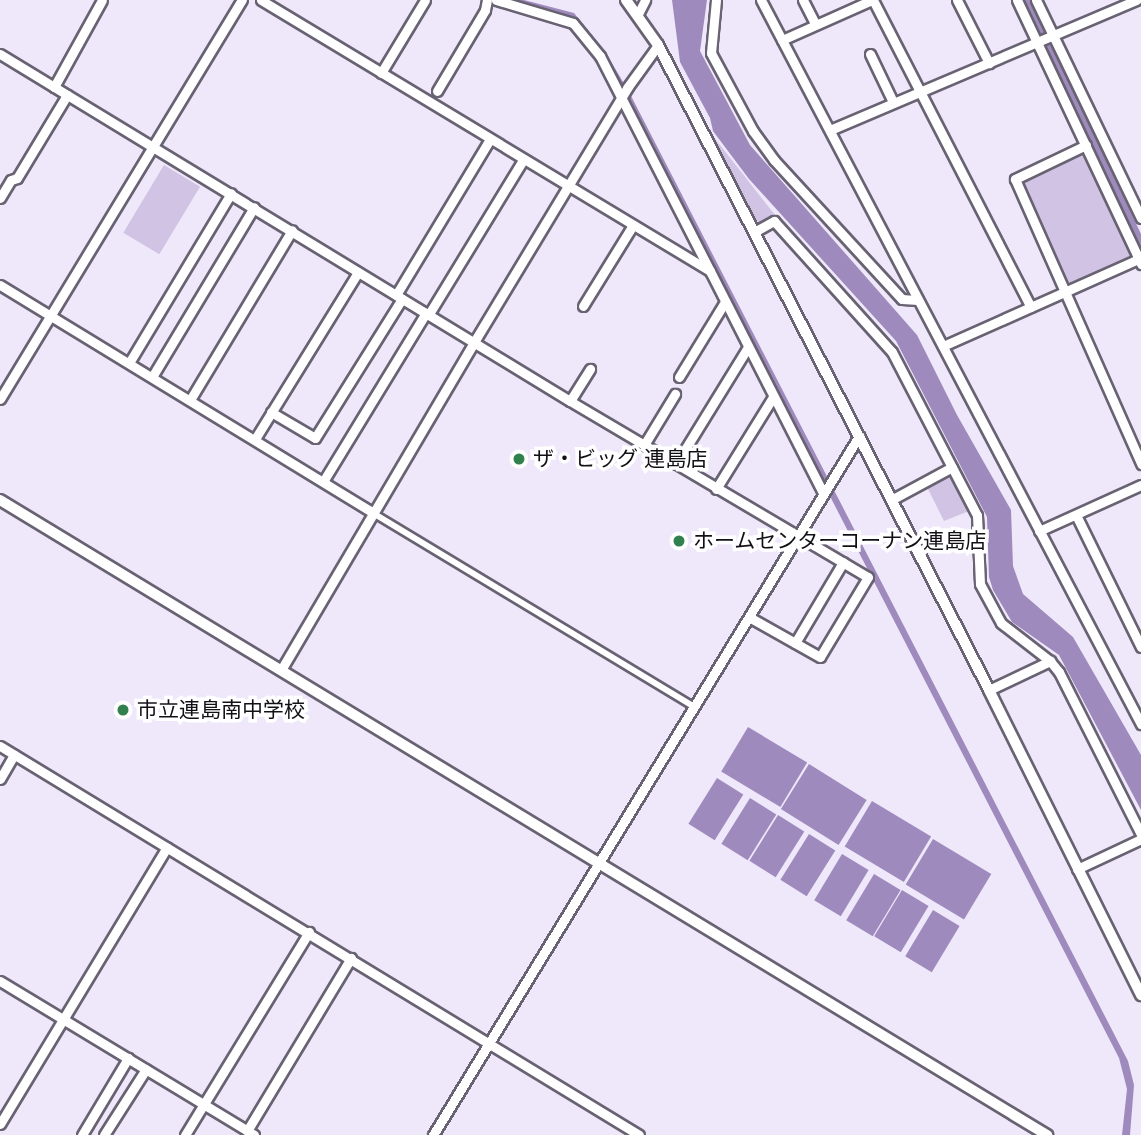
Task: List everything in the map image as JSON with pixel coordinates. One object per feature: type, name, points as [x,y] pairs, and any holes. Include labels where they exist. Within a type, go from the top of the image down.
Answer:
[{"type":"street","points":[[54,87],[102,0]]},
{"type":"street","points":[[0,399],[242,0]]},
{"type":"street","points":[[261,0],[709,271]]},
{"type":"street","points":[[380,73],[425,0]]},
{"type":"street","points":[[437,91],[485,10],[487,0]]},
{"type":"street","points":[[496,0],[573,23],[600,56],[624,94],[773,397],[826,488]]},
{"type":"street","points":[[626,0],[658,45],[989,690],[1141,995]]},
{"type":"street","points":[[638,14],[645,0]]},
{"type":"street","points":[[716,0],[711,53],[753,131],[774,160],[902,299],[918,300]]},
{"type":"street","points":[[761,0],[1141,724]]},
{"type":"street","points":[[803,0],[816,24]]},
{"type":"street","points":[[782,40],[872,0],[1031,307]]},
{"type":"street","points":[[957,0],[989,63]]},
{"type":"street","points":[[943,346],[1140,260],[1017,0]]},
{"type":"street","points":[[1036,0],[1050,36],[1141,218]]},
{"type":"street","points":[[830,130],[1137,0]]},
{"type":"street","points":[[281,670],[474,342],[624,94],[658,45]]},
{"type":"street","points":[[0,54],[716,489],[868,577],[820,657],[750,617]]},
{"type":"street","points":[[870,54],[893,103]]},
{"type":"street","points":[[0,198],[11,180],[17,178],[67,95]]},
{"type":"street","points":[[271,412],[315,438],[490,139]]},
{"type":"street","points":[[1086,145],[1015,179],[1141,464]]},
{"type":"street","points":[[324,480],[523,160]]},
{"type":"street","points":[[129,363],[231,193]]},
{"type":"street","points":[[152,377],[254,208]]},
{"type":"street","points":[[754,232],[774,221],[884,340],[953,467],[979,522],[980,584],[1001,623],[1050,661],[1059,672],[1141,834]]},
{"type":"street","points":[[583,306],[633,225]]},
{"type":"street","points":[[190,400],[292,230]]},
{"type":"street","points":[[255,439],[358,272]]},
{"type":"street","points":[[0,285],[694,707]]},
{"type":"street","points":[[680,377],[725,302]]},
{"type":"street","points":[[676,464],[748,347]]},
{"type":"street","points":[[570,401],[590,369]]},
{"type":"street","points":[[644,445],[676,394]]},
{"type":"street","points":[[716,489],[773,397]]},
{"type":"street","points":[[433,1135],[859,436]]},
{"type":"street","points":[[891,500],[953,467]]},
{"type":"street","points":[[1039,531],[1141,485]]},
{"type":"street","points":[[0,500],[1047,1135]]},
{"type":"street","points":[[1076,515],[1141,648]]},
{"type":"street","points":[[795,643],[843,562]]},
{"type":"street","points":[[989,690],[1050,661]]},
{"type":"street","points":[[0,746],[639,1135]]},
{"type":"street","points":[[0,779],[14,755]]},
{"type":"street","points":[[1077,869],[1141,839]]},
{"type":"street","points":[[0,1124],[167,847]]},
{"type":"street","points":[[185,1135],[309,932]]},
{"type":"street","points":[[0,981],[251,1133],[351,958]]},
{"type":"street","points":[[82,1135],[128,1058]]},
{"type":"street","points":[[104,1135],[145,1069]]},
{"type":"shaded area","points":[[504,0],[524,0],[574,13],[604,50],[629,92],[1128,1061],[1134,1085],[1130,1135],[1122,1135],[1127,1089],[1119,1058],[620,88],[574,20]]},
{"type":"shaded area","points":[[672,0],[707,0],[700,51],[750,145],[917,335],[957,415],[1011,510],[1013,566],[1023,594],[1073,637],[1141,755],[1141,810],[1059,655],[1012,622],[993,590],[989,577],[987,517],[896,341],[749,179],[713,131],[710,118],[680,62]]},
{"type":"shaded area","points":[[1020,0],[1030,0],[1141,234],[1141,252]]},
{"type":"shaded area","points":[[708,131],[775,215],[761,223],[755,220]]},
{"type":"shaded area","points":[[1086,153],[1131,257],[1073,283],[1067,283],[1019,182]]},
{"type":"shaded area","points":[[164,165],[200,187],[159,254],[123,233]]},
{"type":"shaded area","points":[[945,475],[952,476],[969,511],[944,521],[926,485]]},
{"type":"shaded area","points":[[748,727],[807,763],[780,807],[721,772]]},
{"type":"shaded area","points":[[809,764],[867,800],[839,845],[781,809]]},
{"type":"shaded area","points":[[717,778],[743,794],[715,840],[688,824]]},
{"type":"shaded area","points":[[750,798],[776,814],[748,860],[721,844]]},
{"type":"shaded area","points":[[872,801],[931,837],[904,882],[845,846]]},
{"type":"shaded area","points":[[778,815],[804,831],[776,877],[749,861]]},
{"type":"shaded area","points":[[809,834],[835,850],[807,896],[780,880]]},
{"type":"shaded area","points":[[933,839],[991,874],[964,919],[906,884]]},
{"type":"shaded area","points":[[842,854],[869,870],[841,916],[814,900]]},
{"type":"shaded area","points":[[874,874],[901,890],[873,936],[846,920]]},
{"type":"shaded area","points":[[902,890],[929,906],[901,952],[874,936]]},
{"type":"shaded area","points":[[933,910],[960,926],[932,972],[905,956]]},
{"type":"place","name":"ザ・ビッグ 連島店","points":[[519,459]]},
{"type":"place","name":"ホームセンターコーナン連島店","points":[[679,541]]},
{"type":"place","name":"市立連島南中学校","points":[[123,710]]}]
